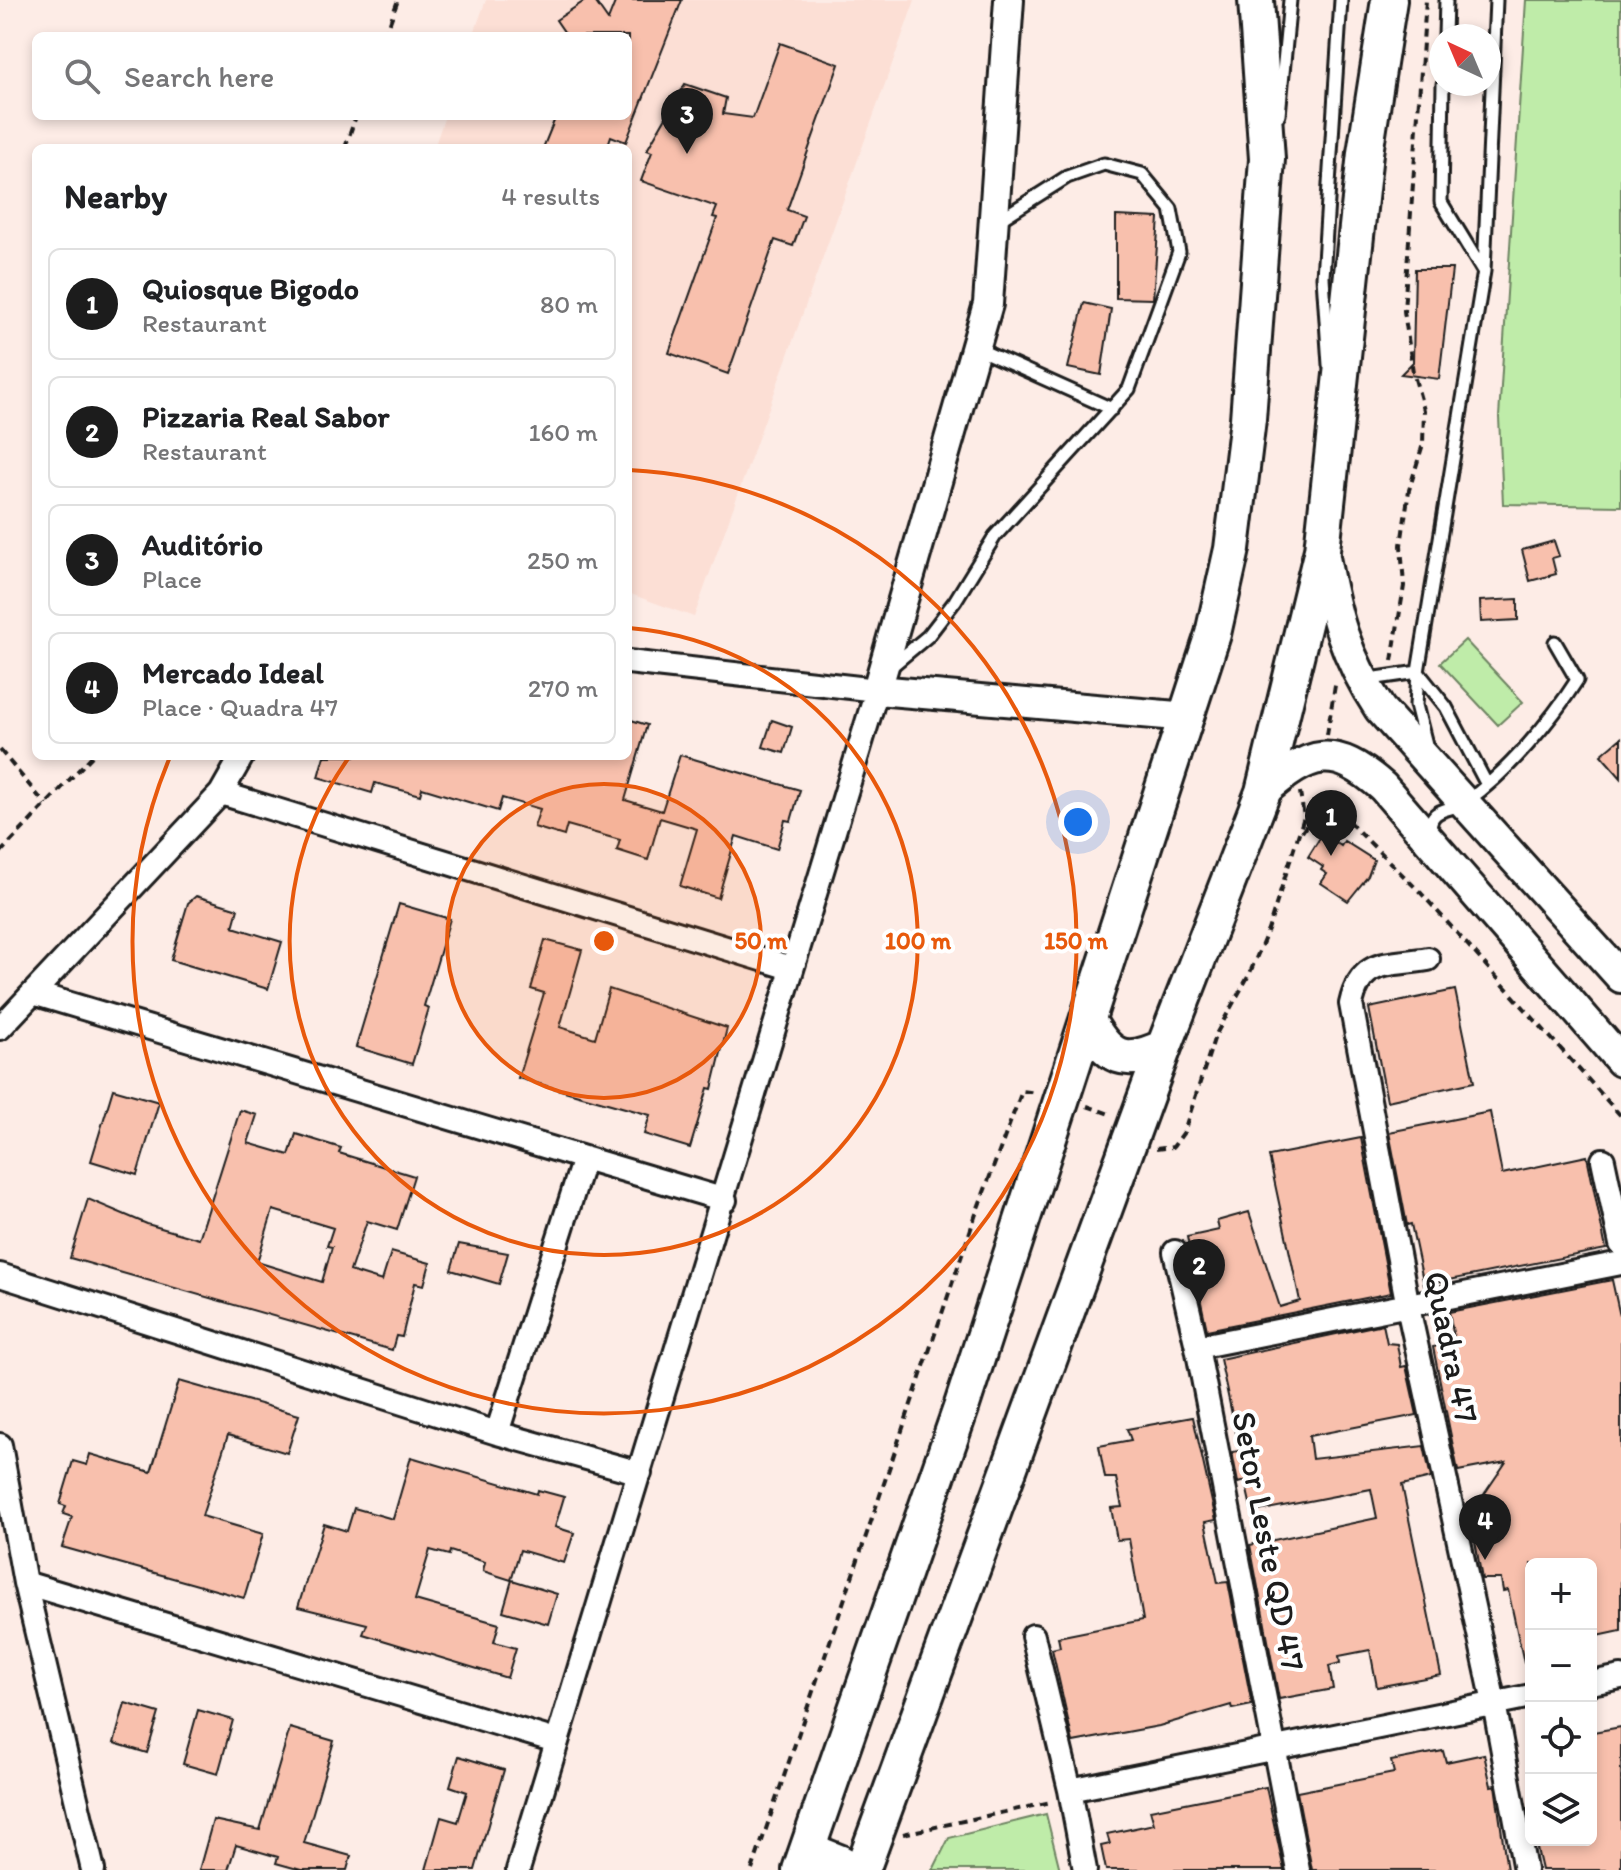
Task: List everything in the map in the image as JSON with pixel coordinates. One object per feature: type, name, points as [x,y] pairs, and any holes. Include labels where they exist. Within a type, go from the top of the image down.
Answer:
[{"type":"main road","points":[[800,1868],[962,1405],[1213,634],[1232,549],[1248,419],[1267,159],[1256,0]]},
{"type":"main road","points":[[862,1870],[1164,1047],[1263,792],[1322,550],[1365,153],[1389,0]]},
{"type":"main road","points":[[1322,550],[1336,622],[1358,673],[1380,709],[1434,770],[1475,793],[1621,977]]},
{"type":"main road","points":[[1263,792],[1288,771],[1310,759],[1324,756],[1346,760],[1362,769],[1383,787],[1621,1061]]},
{"type":"main road","points":[[1088,1021],[1100,1043],[1122,1057],[1146,1056],[1164,1047]]},
{"type":"main road","points":[[800,1868],[821,1855],[841,1863],[846,1870]]},
{"type":"street","points":[[518,1870],[725,1200],[791,968],[978,349],[988,304],[1009,0]]},
{"type":"street","points":[[632,662],[880,681],[1188,717]]},
{"type":"street","points":[[0,1028],[221,793],[240,760]]},
{"type":"street","points":[[221,793],[791,968]]},
{"type":"street","name":"Quadra 47","points":[[1428,959],[1368,970],[1356,981],[1351,1004],[1408,1307],[1494,1703],[1525,1870]]},
{"type":"street","points":[[33,993],[725,1200]]},
{"type":"street","points":[[497,1433],[584,1158]]},
{"type":"street","points":[[1603,1160],[1621,1244]]},
{"type":"street","name":"Setor Leste QD 47","points":[[1175,1252],[1197,1347],[1298,1870]]},
{"type":"street","points":[[1197,1347],[1621,1263]]},
{"type":"street","points":[[0,1275],[497,1433],[640,1473]]},
{"type":"street","points":[[0,1445],[25,1583],[93,1870]]},
{"type":"street","points":[[25,1583],[556,1741]]},
{"type":"street","points":[[1033,1636],[1085,1870]]},
{"type":"street","points":[[1597,1682],[1621,1677]]},
{"type":"street","points":[[1070,1794],[1274,1748],[1525,1697]]},
{"type":"lane","points":[[1267,159],[1278,119],[1290,0]]},
{"type":"lane","points":[[1339,405],[1326,349],[1323,277],[1341,0]]},
{"type":"lane","points":[[1445,24],[1446,0]]},
{"type":"lane","points":[[1434,770],[1416,705],[1419,667],[1484,271],[1496,0]]},
{"type":"lane","points":[[1443,96],[1441,202],[1484,271]]},
{"type":"lane","points":[[880,681],[928,636],[955,601],[995,536],[1129,389],[1179,252],[1171,209],[1142,174],[1104,164],[1067,177],[995,223]]},
{"type":"lane","points":[[978,349],[1112,409]]},
{"type":"lane","points":[[1433,846],[1431,820],[1446,806],[1475,793],[1554,716],[1577,680],[1555,642]]},
{"type":"lane","points":[[1358,673],[1419,667]]},
{"type":"lane","points":[[1419,667],[1446,707],[1475,793]]},
{"type":"path","points":[[386,32],[398,0]]},
{"type":"path","points":[[1392,663],[1404,586],[1401,545],[1409,490],[1423,444],[1424,410],[1413,372],[1404,311],[1426,0]]},
{"type":"path","points":[[346,144],[355,120]]},
{"type":"path","points":[[1324,756],[1336,679],[1392,663],[1419,667]]},
{"type":"path","points":[[0,750],[46,805]]},
{"type":"path","points":[[0,853],[88,760]]},
{"type":"path","points":[[752,1870],[978,1208],[1022,1091],[1062,1097],[1113,1116],[1143,1151],[1173,1147],[1184,1132],[1215,1036],[1254,964],[1304,817],[1299,787]]},
{"type":"path","points":[[1298,837],[1311,819],[1322,815],[1345,818],[1421,893],[1621,1116]]},
{"type":"path","points":[[878,1827],[904,1834],[1070,1794]]},
{"type":"shaded area","points":[[486,0],[915,0],[694,617],[632,594],[632,144],[435,144],[444,120],[632,120],[632,32],[474,32]]},
{"type":"green space","points":[[1526,0],[1621,0],[1621,506],[1503,504],[1499,417]]},
{"type":"green space","points":[[1465,640],[1523,702],[1498,725],[1440,663]]},
{"type":"green space","points":[[1046,1814],[1060,1870],[933,1870],[949,1838]]},
{"type":"building","points":[[586,0],[594,0],[608,20],[616,0],[682,0],[626,142],[611,136],[608,144],[545,144],[554,120],[632,120],[632,32],[564,32],[556,20]]},
{"type":"building","points":[[780,43],[839,64],[787,210],[804,216],[793,246],[775,240],[728,374],[669,353],[717,218],[713,217],[717,207],[641,181],[652,152],[647,150],[685,84],[726,98],[723,114],[753,118]]},
{"type":"building","points":[[1116,216],[1159,218],[1153,299],[1116,298]]},
{"type":"building","points":[[1415,269],[1452,269],[1439,379],[1401,374],[1413,362]]},
{"type":"building","points":[[1084,303],[1111,309],[1101,375],[1068,368]]},
{"type":"building","points":[[1554,541],[1559,556],[1552,558],[1556,574],[1530,581],[1522,550]]},
{"type":"building","points":[[1518,599],[1518,620],[1481,622],[1480,601]]},
{"type":"building","points":[[632,720],[647,725],[625,800],[662,811],[680,755],[800,790],[791,821],[785,820],[777,849],[736,836],[718,898],[680,886],[697,829],[660,818],[648,860],[617,850],[620,840],[567,825],[564,836],[534,827],[540,809],[502,798],[498,811],[422,788],[420,795],[375,783],[372,793],[318,777],[323,760],[632,760]]},
{"type":"building","points":[[772,720],[792,727],[784,753],[763,747]]},
{"type":"building","points":[[1621,738],[1621,778],[1601,755]]},
{"type":"building","points":[[1323,833],[1341,846],[1344,841],[1374,860],[1368,876],[1348,901],[1321,883],[1327,874],[1321,870],[1323,867],[1308,857]]},
{"type":"building","points":[[196,896],[238,909],[233,927],[282,942],[268,989],[171,960],[188,903]]},
{"type":"building","points":[[399,904],[450,919],[424,1006],[429,1008],[412,1064],[356,1047]]},
{"type":"building","points":[[545,940],[582,950],[560,1027],[595,1038],[609,989],[727,1028],[712,1089],[708,1088],[690,1148],[644,1134],[650,1115],[518,1078],[544,993],[531,989]]},
{"type":"building","points":[[1455,990],[1474,1082],[1387,1101],[1369,1008]]},
{"type":"building","points":[[113,1089],[159,1102],[137,1175],[91,1161]]},
{"type":"building","points":[[240,1110],[257,1115],[248,1143],[289,1155],[296,1134],[341,1148],[339,1153],[414,1176],[397,1230],[367,1221],[350,1271],[382,1281],[391,1252],[430,1263],[424,1285],[415,1283],[402,1337],[396,1336],[392,1350],[70,1258],[88,1199],[147,1224],[199,1239]],"holes":[[[273,1210],[333,1228],[327,1246],[332,1247],[322,1282],[257,1262]]]},
{"type":"building","points":[[1490,1112],[1502,1174],[1587,1156],[1606,1249],[1424,1285],[1411,1224],[1407,1225],[1389,1132]]},
{"type":"building","points":[[1361,1138],[1391,1293],[1207,1330],[1187,1237],[1219,1230],[1217,1221],[1249,1212],[1280,1307],[1300,1301],[1269,1156]]},
{"type":"building","points":[[459,1244],[508,1253],[499,1284],[451,1270]]},
{"type":"building","points":[[1612,1280],[1621,1321],[1621,1631],[1597,1636],[1597,1558],[1525,1558],[1524,1663],[1508,1590],[1503,1591],[1501,1579],[1482,1579],[1475,1541],[1492,1536],[1483,1496],[1506,1462],[1458,1471],[1433,1347],[1455,1343],[1449,1312]]},
{"type":"building","points":[[1383,1324],[1387,1343],[1397,1344],[1401,1367],[1406,1366],[1417,1415],[1309,1436],[1312,1459],[1424,1446],[1431,1478],[1402,1485],[1441,1675],[1377,1687],[1370,1650],[1339,1656],[1340,1663],[1329,1666],[1333,1689],[1279,1699],[1250,1545],[1377,1518],[1371,1489],[1252,1512],[1245,1481],[1238,1483],[1232,1452],[1240,1451],[1220,1359]]},
{"type":"building","points":[[179,1381],[299,1415],[287,1453],[228,1435],[202,1516],[263,1534],[244,1598],[62,1547],[72,1517],[63,1514],[66,1506],[60,1504],[73,1461],[87,1465],[90,1454],[151,1472]]},
{"type":"building","points":[[1193,1417],[1216,1520],[1205,1522],[1218,1583],[1228,1582],[1252,1705],[1232,1709],[1231,1705],[1159,1726],[1073,1742],[1052,1649],[1060,1647],[1058,1637],[1143,1620],[1129,1539],[1117,1540],[1111,1508],[1122,1507],[1116,1478],[1105,1478],[1099,1446],[1131,1440],[1127,1429]]},
{"type":"building","points":[[411,1457],[537,1494],[538,1490],[564,1497],[555,1527],[574,1533],[564,1563],[520,1550],[511,1580],[483,1571],[485,1562],[450,1551],[449,1555],[430,1550],[415,1600],[499,1624],[494,1642],[516,1648],[507,1678],[363,1634],[367,1624],[298,1607],[324,1524],[347,1531],[354,1508],[393,1519]]},
{"type":"building","points":[[512,1580],[557,1594],[548,1624],[503,1611]]},
{"type":"building","points":[[125,1703],[159,1713],[147,1753],[114,1743]]},
{"type":"building","points":[[198,1710],[233,1720],[218,1774],[183,1764]]},
{"type":"building","points":[[1621,1727],[1621,1870],[1542,1870],[1536,1846],[1597,1846],[1597,1731]]},
{"type":"building","points":[[290,1728],[334,1741],[304,1843],[351,1856],[347,1870],[301,1870],[276,1863],[278,1857],[236,1845],[228,1870],[199,1870],[213,1820],[260,1830]]},
{"type":"building","points":[[1443,1751],[1446,1762],[1484,1754],[1491,1786],[1495,1785],[1507,1870],[1312,1870],[1297,1792],[1394,1773],[1391,1761]]},
{"type":"building","points":[[459,1756],[504,1770],[475,1870],[426,1870],[441,1817],[458,1822],[467,1792],[450,1786]]},
{"type":"building","points":[[1266,1787],[1284,1870],[1106,1870],[1101,1846],[1110,1844],[1107,1834],[1154,1824],[1150,1810]]},
{"type":"place","name":"Auditório","points":[[687,154]]},
{"type":"place","name":"Quiosque Bigodo","points":[[1331,856]]},
{"type":"place","name":"Pizzaria Real Sabor","points":[[1199,1305]]},
{"type":"place","name":"Mercado Ideal","points":[[1485,1560]]}]
